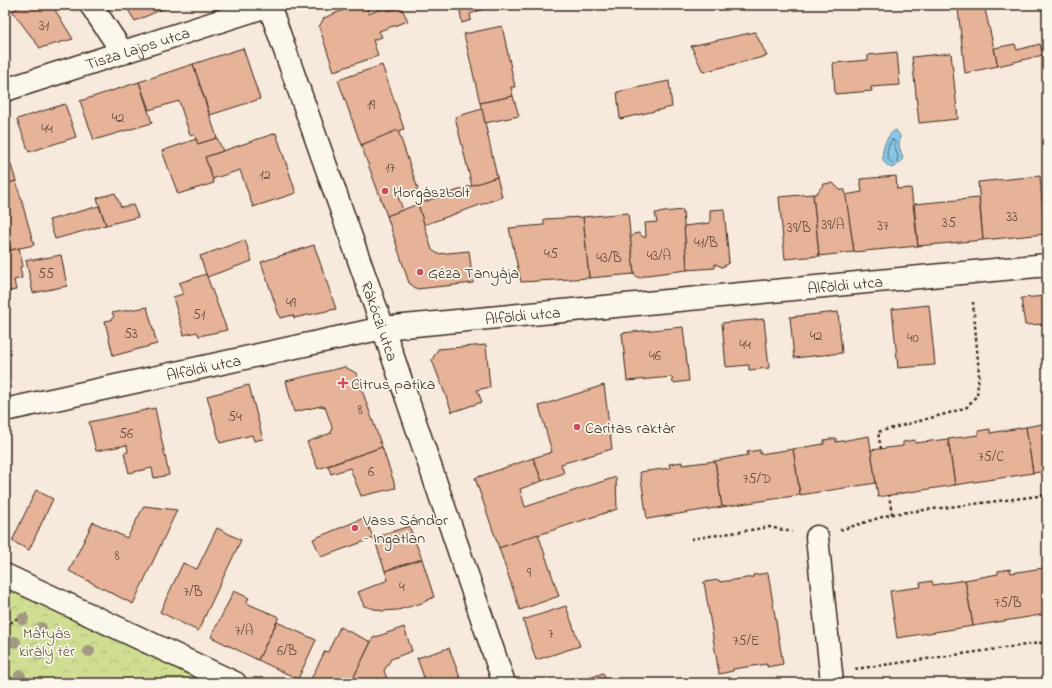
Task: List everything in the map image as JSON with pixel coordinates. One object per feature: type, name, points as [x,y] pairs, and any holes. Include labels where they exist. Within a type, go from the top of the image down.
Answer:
[{"type":"street","points":[[92,5],[123,53]]},
{"type":"street","name":"Tisza Lajos utca","points":[[5,90],[269,5]]},
{"type":"street","name":"Rákóczi utca","points":[[269,5],[383,328],[504,683]]},
{"type":"street","name":"Alföldi utca","points":[[5,410],[383,328],[1047,265]]},
{"type":"street","points":[[817,537],[832,678]]},
{"type":"street","points":[[5,575],[235,683]]},
{"type":"path","points":[[881,449],[878,432],[894,429],[967,407],[976,394],[979,373],[972,302]]},
{"type":"path","points":[[892,514],[1047,495]]},
{"type":"path","points":[[832,678],[1047,642]]},
{"type":"green space","name":"Mátyás király tér","points":[[5,575],[235,683],[5,683]]},
{"type":"water","points":[[896,130],[900,136],[899,146],[903,158],[900,163],[892,168],[884,162],[883,151],[887,138]]},
{"type":"building","points":[[23,5],[52,5],[73,39],[40,48],[12,11]]},
{"type":"building","points":[[125,5],[164,5],[165,8],[135,21]]},
{"type":"building","points":[[355,5],[366,5],[369,14],[387,6],[389,11],[401,7],[408,21],[379,31],[382,37],[373,40],[378,56],[334,71],[319,27],[324,18]]},
{"type":"building","points":[[459,5],[494,5],[470,14],[471,20],[462,23]]},
{"type":"building","points":[[984,5],[998,66],[965,73],[958,9]]},
{"type":"building","points":[[502,26],[515,87],[511,87],[513,96],[480,103],[464,34]]},
{"type":"building","points":[[755,32],[767,56],[703,72],[691,46]]},
{"type":"building","points":[[1015,44],[1017,50],[1040,44],[1043,55],[998,66],[994,48]]},
{"type":"building","points":[[243,48],[260,99],[210,115],[193,64]]},
{"type":"building","points":[[897,52],[900,85],[871,87],[872,91],[835,94],[833,63],[868,60],[868,55]]},
{"type":"building","points":[[951,53],[958,119],[919,123],[912,57]]},
{"type":"building","points":[[193,64],[217,138],[198,144],[194,134],[190,135],[179,101],[149,110],[139,82]]},
{"type":"building","points":[[382,65],[404,129],[361,145],[338,80]]},
{"type":"building","points":[[669,81],[672,107],[620,119],[617,92]]},
{"type":"building","points":[[139,82],[152,123],[94,140],[80,101]]},
{"type":"building","points":[[513,96],[519,116],[485,123],[480,103]]},
{"type":"building","points":[[65,104],[76,137],[29,152],[17,119]]},
{"type":"building","points":[[482,109],[497,177],[472,186],[455,117]]},
{"type":"building","points":[[398,130],[418,189],[398,196],[403,210],[387,216],[361,145]]},
{"type":"building","points":[[276,133],[296,193],[253,207],[240,170],[212,179],[205,157]]},
{"type":"building","points":[[217,138],[223,151],[205,157],[214,183],[178,194],[162,151],[196,139],[198,144]]},
{"type":"building","points":[[5,146],[16,181],[5,184]]},
{"type":"building","points":[[896,176],[897,189],[911,188],[918,246],[854,252],[845,195],[862,192],[860,179]]},
{"type":"building","points":[[1040,176],[1045,234],[983,240],[978,182]]},
{"type":"building","points":[[497,177],[502,197],[424,225],[418,204]]},
{"type":"building","points":[[16,181],[34,245],[11,250],[5,231],[5,184]]},
{"type":"building","points":[[833,183],[840,190],[845,190],[854,252],[819,256],[813,194],[816,194],[824,184]]},
{"type":"building","points":[[115,193],[121,207],[133,205],[138,217],[106,225],[97,198]]},
{"type":"building","points":[[813,194],[819,256],[785,259],[779,197]]},
{"type":"building","points":[[979,198],[983,240],[918,246],[914,204]]},
{"type":"building","points":[[418,204],[432,250],[438,254],[469,251],[473,283],[417,289],[409,283],[387,216]]},
{"type":"building","points":[[99,206],[106,225],[55,239],[49,220]]},
{"type":"building","points":[[724,209],[729,262],[722,267],[715,264],[715,268],[687,270],[684,226],[710,223],[710,210]]},
{"type":"building","points":[[683,210],[687,270],[647,275],[640,278],[635,276],[630,239],[634,234],[639,233],[643,237],[646,237],[645,223],[657,222],[655,213]]},
{"type":"building","points":[[628,213],[634,274],[589,278],[583,217]]},
{"type":"building","points":[[583,217],[589,278],[521,282],[509,228],[544,225],[544,219]]},
{"type":"building","points":[[245,240],[252,261],[207,277],[200,256]]},
{"type":"building","points":[[314,245],[336,309],[294,318],[293,315],[280,318],[261,262]]},
{"type":"building","points":[[19,248],[23,266],[20,267],[22,278],[14,280],[16,290],[5,292],[5,252]]},
{"type":"building","points":[[61,255],[67,286],[33,293],[26,260]]},
{"type":"building","points":[[206,274],[227,330],[199,336],[197,332],[184,335],[173,297],[183,294],[179,283]]},
{"type":"building","points":[[1047,296],[1047,324],[1025,325],[1021,298]]},
{"type":"building","points":[[929,305],[935,365],[898,368],[892,309]]},
{"type":"building","points":[[147,307],[157,344],[113,356],[105,321],[111,320],[114,316],[112,313]]},
{"type":"building","points":[[838,312],[842,353],[794,358],[790,317]]},
{"type":"building","points":[[764,319],[769,368],[749,370],[749,365],[726,367],[722,323]]},
{"type":"building","points":[[683,327],[689,381],[673,383],[672,377],[627,381],[622,333]]},
{"type":"building","points":[[486,345],[490,387],[477,390],[482,402],[452,412],[432,360],[438,349]]},
{"type":"building","points":[[345,367],[356,373],[382,447],[318,469],[307,442],[331,433],[332,427],[325,407],[321,406],[294,412],[286,381]]},
{"type":"building","points":[[249,385],[263,439],[254,441],[252,435],[220,443],[207,396]]},
{"type":"building","name":"Caritas raktár","points":[[604,385],[612,449],[561,464],[564,473],[542,481],[533,458],[552,452],[539,406]]},
{"type":"building","points":[[155,408],[169,475],[154,478],[152,468],[129,473],[124,453],[128,452],[127,445],[96,451],[89,422]]},
{"type":"building","points":[[1047,423],[1047,471],[1033,473],[1026,427]]},
{"type":"building","points":[[1026,427],[1033,473],[955,485],[948,439],[978,435],[978,431],[990,429],[990,433]]},
{"type":"building","points":[[869,436],[876,483],[800,495],[793,449],[824,444],[824,440],[836,438],[836,442]]},
{"type":"building","points":[[948,439],[955,485],[878,497],[871,450],[903,446],[903,442],[915,440],[915,443]]},
{"type":"building","points":[[382,447],[396,488],[361,496],[350,468],[331,474],[328,466]]},
{"type":"building","points":[[793,449],[800,495],[722,507],[715,461],[748,455],[747,452],[760,450],[760,454]]},
{"type":"building","points":[[533,458],[542,481],[520,489],[525,507],[616,477],[617,509],[499,548],[475,478]]},
{"type":"building","points":[[715,461],[722,507],[647,519],[640,472],[670,468],[669,464],[682,462],[682,465]]},
{"type":"building","points":[[36,490],[53,499],[29,550],[12,541]]},
{"type":"building","points":[[144,506],[177,510],[133,604],[69,571],[93,522],[127,538]]},
{"type":"building","name":"Vass Sándor - Ingatlan","points":[[364,518],[374,538],[321,557],[313,539]]},
{"type":"building","points":[[409,526],[422,559],[385,571],[374,538]]},
{"type":"building","points":[[217,528],[241,540],[198,631],[160,612],[183,563],[197,569]]},
{"type":"building","points":[[538,534],[559,596],[520,610],[499,548]]},
{"type":"building","points":[[422,559],[434,597],[422,603],[398,610],[382,611],[364,606],[358,592],[388,580],[385,571]]},
{"type":"building","points":[[1047,567],[1047,590],[1043,568]]},
{"type":"building","points":[[1043,568],[1047,590],[1047,614],[973,626],[965,580],[998,574],[998,571],[1010,569],[1011,573]]},
{"type":"building","points":[[768,573],[783,664],[767,667],[767,664],[733,669],[733,671],[719,674],[704,582],[719,580],[720,582]]},
{"type":"building","points":[[965,580],[973,626],[897,638],[890,591],[921,587],[920,583],[932,581],[933,585]]},
{"type":"building","points":[[234,591],[249,598],[246,603],[279,617],[258,660],[211,637]]},
{"type":"building","points":[[566,606],[580,646],[536,660],[523,620]]},
{"type":"building","points":[[277,622],[316,640],[298,679],[258,660]]},
{"type":"building","points":[[340,627],[371,642],[351,683],[309,683],[325,651],[328,652]]},
{"type":"building","points":[[404,627],[412,651],[391,659],[384,671],[388,681],[387,683],[351,683],[373,638]]},
{"type":"building","points":[[449,648],[462,683],[426,683],[417,658]]},
{"type":"building","points":[[603,673],[607,683],[576,683]]},
{"type":"place","name":"Horgászbolt","points":[[385,191]]},
{"type":"place","name":"Géza Tanyája","points":[[420,272]]},
{"type":"place","name":"Citrus patika","points":[[343,383]]},
{"type":"place","name":"Caritas raktár","points":[[577,427]]},
{"type":"place","name":"Vass Sándor - Ingatlan","points":[[355,528]]}]
